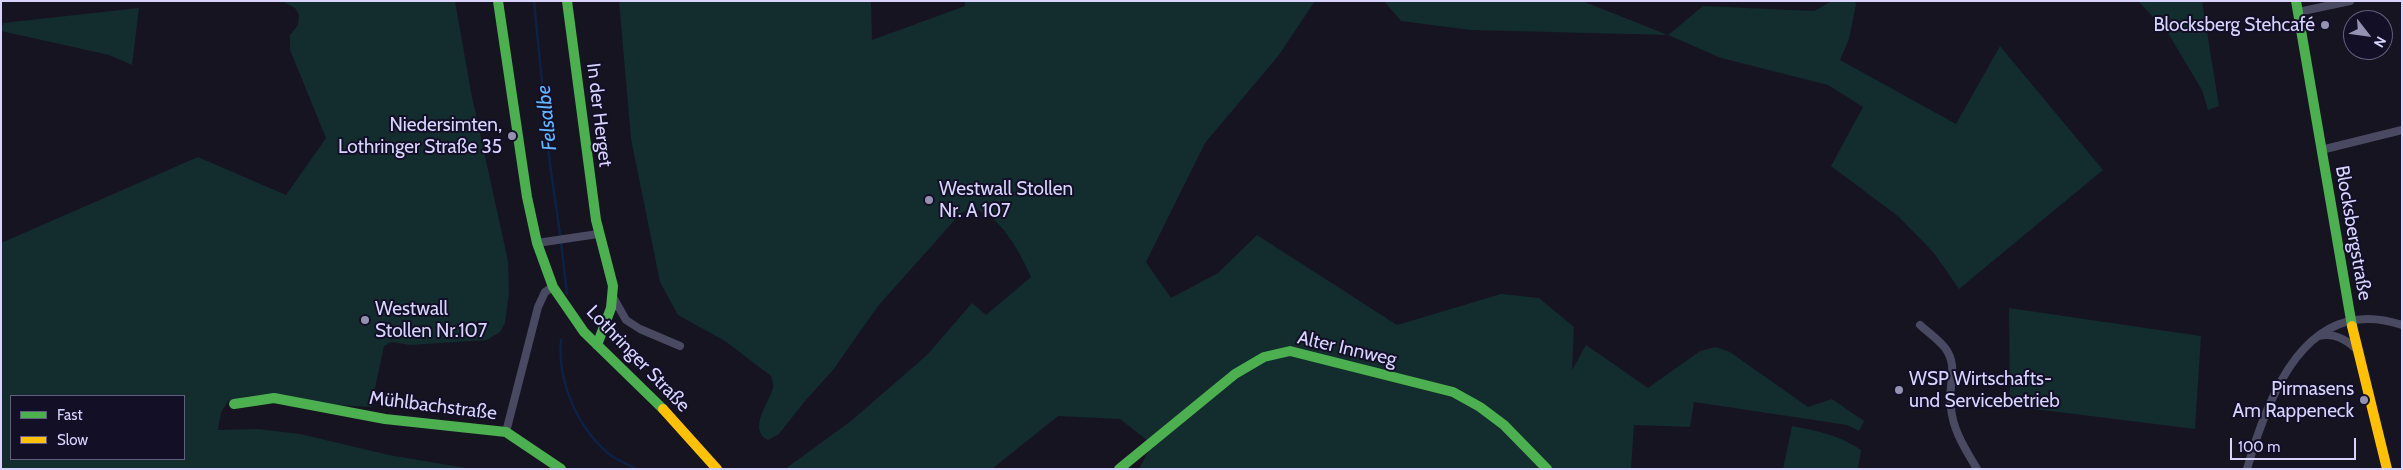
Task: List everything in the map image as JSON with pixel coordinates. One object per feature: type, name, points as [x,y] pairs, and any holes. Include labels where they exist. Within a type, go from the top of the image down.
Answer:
[{"type":"street","name":"Lothringer Straße","points":[[498,1],[527,197],[537,243],[553,286],[576,323],[661,407],[717,469]]},
{"type":"street","name":"In der Herget","points":[[567,1],[598,234],[610,264],[613,297],[597,345]]},
{"type":"street","name":"Blocksbergstraße","points":[[2296,1],[2350,319],[2387,469]]},
{"type":"street","points":[[2298,12],[2350,1]]},
{"type":"street","points":[[2321,150],[2402,130]]},
{"type":"street","points":[[537,243],[598,234]]},
{"type":"street","name":"Mühlbachstraße","points":[[234,404],[274,398],[376,418],[506,432],[538,307],[545,292],[553,286]]},
{"type":"street","name":"In der Herget","points":[[613,297],[626,320],[640,329],[680,346]]},
{"type":"street","points":[[2247,469],[2261,425],[2279,384],[2301,352],[2318,336],[2350,319],[2372,318],[2402,325]]},
{"type":"street","points":[[1920,325],[1950,353],[1953,363],[1950,392],[1953,421],[1977,469]]},
{"type":"street","points":[[2318,336],[2325,334],[2333,336],[2351,344],[2356,349]]},
{"type":"street","name":"Alter Innweg","points":[[1119,469],[1235,374],[1264,357],[1290,351],[1453,392],[1466,398],[1512,431],[1547,469]]},
{"type":"street","points":[[506,432],[561,469]]},
{"type":"green space","points":[[282,1],[455,1],[471,92],[508,261],[509,293],[505,323],[500,332],[487,340],[410,345],[391,342],[384,346],[371,407],[335,405],[271,394],[248,396],[228,401],[221,413],[218,430],[258,429],[300,434],[389,455],[472,469],[1,469],[1,243],[198,157],[286,195],[326,138],[290,50],[290,35],[298,25],[299,15],[295,8]]},
{"type":"green space","points":[[619,1],[871,1],[872,40],[965,6],[965,1],[1315,1],[1279,55],[1205,143],[1146,262],[1171,298],[1218,273],[1257,235],[1397,325],[1501,294],[1539,298],[1574,327],[1572,370],[1586,345],[1648,388],[1700,351],[1716,347],[1730,352],[1808,407],[1832,399],[1864,421],[1859,431],[1847,425],[1694,402],[1690,427],[1634,425],[1631,469],[1139,469],[1152,444],[1120,419],[1058,416],[992,469],[785,469],[851,421],[927,355],[972,303],[986,315],[1031,277],[1010,238],[995,220],[977,210],[961,213],[878,306],[833,370],[779,434],[768,440],[762,435],[759,423],[773,388],[771,376],[725,341],[678,315],[660,282],[631,139]]},
{"type":"green space","points":[[1384,1],[1582,1],[1668,35],[1471,30],[1401,21]]},
{"type":"green space","points":[[1832,1],[1854,1],[1856,4],[1849,39],[1840,60],[1956,124],[2000,46],[2103,170],[1959,289],[1934,253],[1899,217],[1831,166],[1863,107],[1828,85],[1721,58],[1668,35],[1703,6],[1814,11]]},
{"type":"green space","points":[[2138,1],[2202,1],[2219,106],[2208,110],[2202,90],[2168,33]]},
{"type":"green space","points":[[139,8],[132,65],[109,55],[1,31],[3,23]]},
{"type":"green space","points":[[2009,308],[2201,336],[2195,429],[2010,406]]},
{"type":"green space","points":[[1792,426],[1836,437],[1861,450],[1858,469],[1783,469]]},
{"type":"waterway","name":"Felsalbe","points":[[534,1],[550,164],[560,234]]},
{"type":"waterway","name":"Felsalbe","points":[[561,242],[567,294]]},
{"type":"waterway","name":"Felsalbe","points":[[561,340],[562,371],[566,387],[587,431],[609,454],[636,469]]},
{"type":"traffic: fast","points":[[498,1],[527,197],[537,243],[553,287],[584,332],[663,409]]},
{"type":"traffic: fast","points":[[567,1],[596,220],[613,286],[611,308],[597,345]]},
{"type":"traffic: fast","points":[[2296,1],[2352,326]]},
{"type":"traffic: fast","points":[[1119,469],[1235,374],[1264,357],[1290,351],[1453,392],[1480,407],[1504,425],[1547,469]]},
{"type":"traffic: fast","points":[[234,404],[274,398],[385,419],[506,432],[561,469]]},
{"type":"traffic: slow","points":[[2352,326],[2387,469]]},
{"type":"traffic: slow","points":[[663,409],[717,469]]},
{"type":"place","name":"Blocksberg Stehcafé","points":[[2325,25]]},
{"type":"place","name":"Niedersimten, Lothringer Straße 35","points":[[512,136]]},
{"type":"place","name":"Westwall Stollen Nr. A 107","points":[[929,200]]},
{"type":"place","name":"Westwall Stollen Nr.107","points":[[365,320]]},
{"type":"place","name":"WSP Wirtschafts- und Servicebetrieb","points":[[1899,390]]},
{"type":"place","name":"Pirmasens Am Rappeneck","points":[[2364,400]]}]
